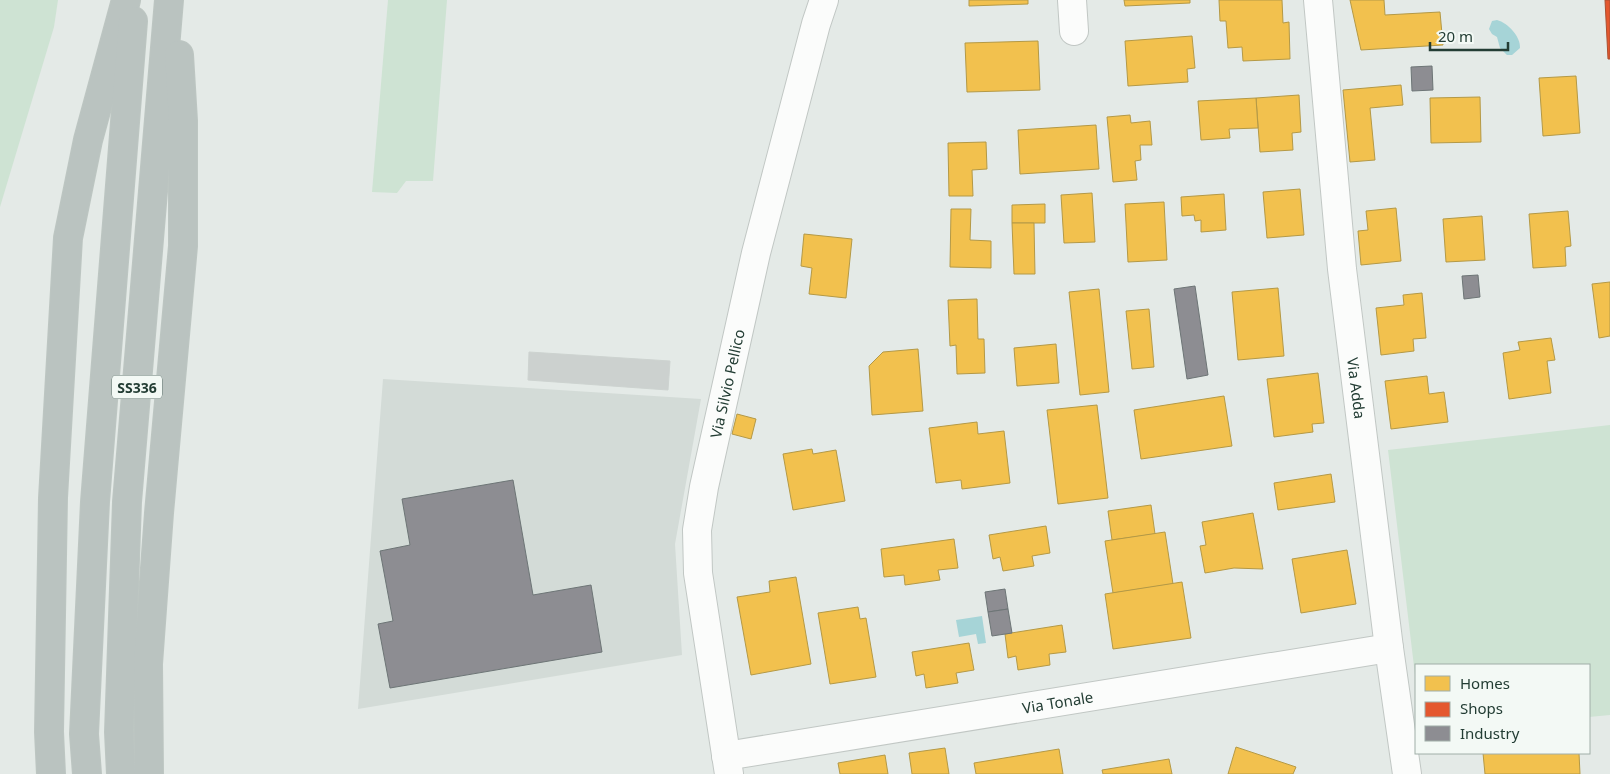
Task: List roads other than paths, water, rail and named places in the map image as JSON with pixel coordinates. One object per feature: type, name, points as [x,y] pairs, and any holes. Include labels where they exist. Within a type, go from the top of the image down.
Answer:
[{"type":"highway","points":[[51,774],[49,732],[53,498],[68,238],[88,140],[126,0]]},
{"type":"highway","name":"SS336","points":[[87,774],[84,734],[95,502],[134,0]]},
{"type":"highway","name":"SS336","points":[[121,774],[118,732],[127,502],[169,0]]},
{"type":"highway","points":[[149,774],[148,664],[159,513],[183,246],[183,122],[175,0]]},
{"type":"street","name":"Via Silvio Pellico","points":[[728,765],[698,573],[698,530],[704,487],[756,253],[824,0]]},
{"type":"street","points":[[1072,0],[1074,31]]},
{"type":"street","name":"Via Adda","points":[[1318,0],[1342,269],[1389,648],[1408,774]]},
{"type":"street","name":"Via Tonale","points":[[728,765],[1389,648]]},
{"type":"water","points":[[1497,20],[1509,27],[1518,39],[1520,48],[1512,55],[1507,55],[1500,48],[1497,37],[1489,29],[1492,21]]},
{"type":"water","points":[[982,616],[986,643],[978,644],[976,634],[959,637],[956,620]]}]
